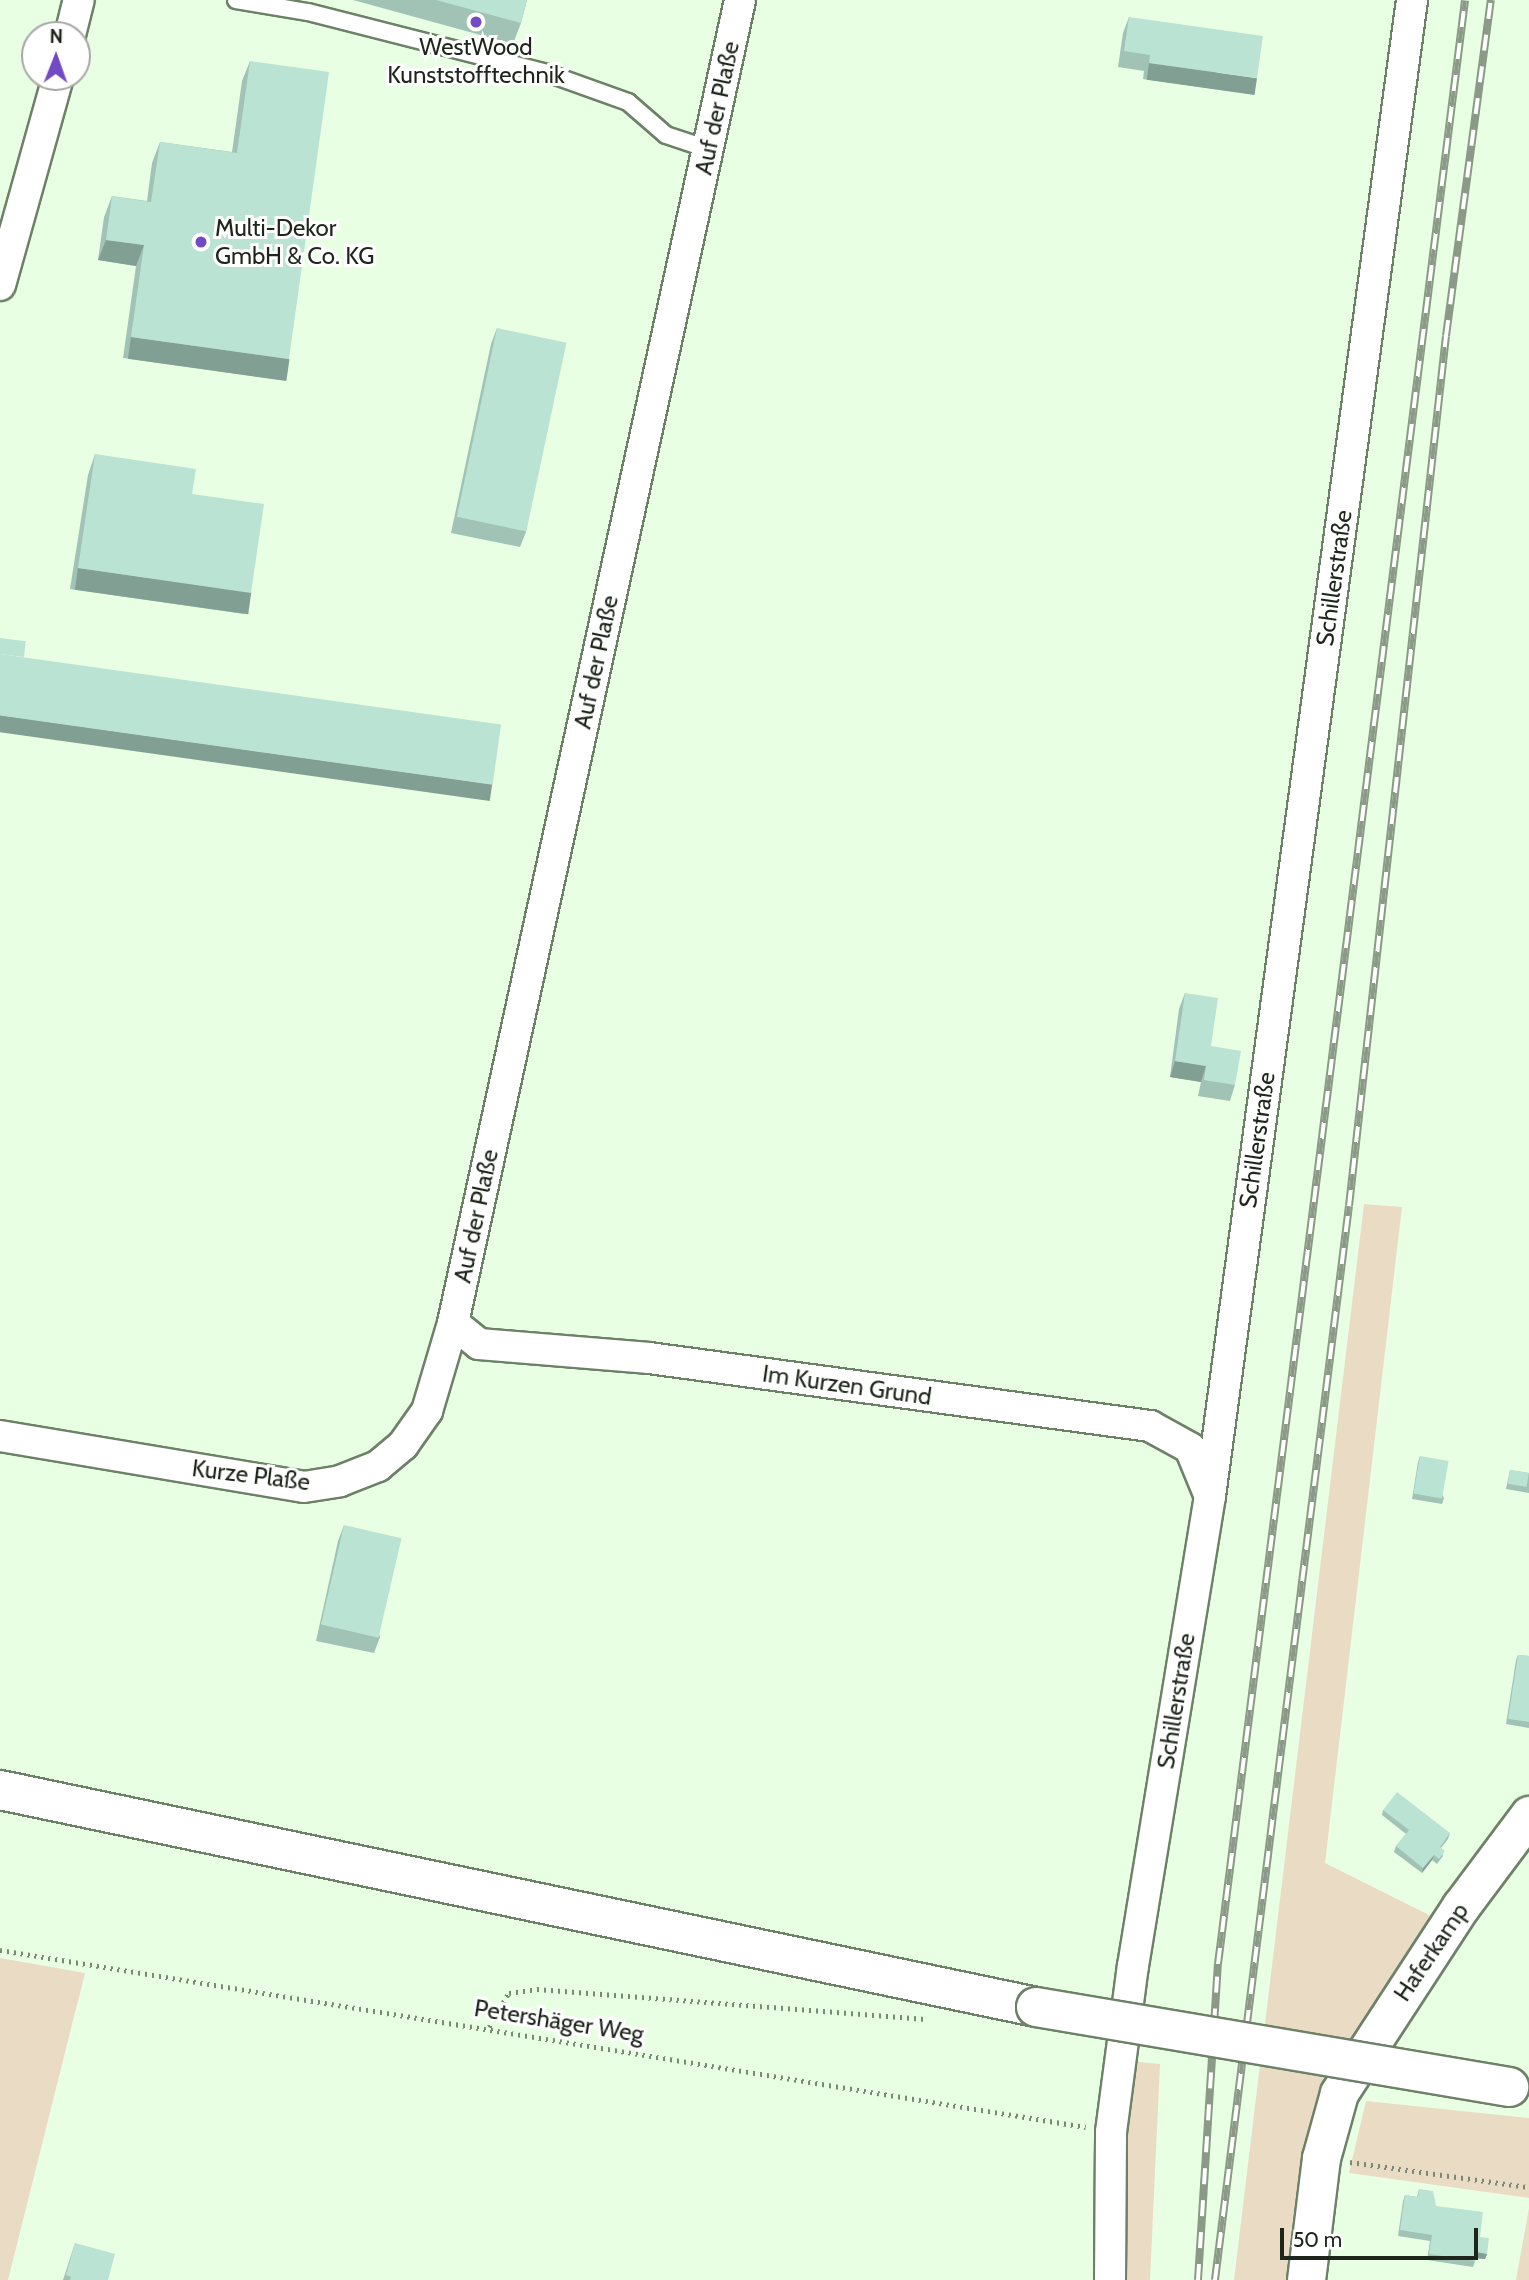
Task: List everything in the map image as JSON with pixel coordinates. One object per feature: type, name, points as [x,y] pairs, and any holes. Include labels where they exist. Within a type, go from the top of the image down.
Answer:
[{"type":"main road","points":[[0,1790],[1035,2007],[1519,2088]]},
{"type":"street","points":[[74,21],[79,0]]},
{"type":"street","name":"Auf der Plaße","points":[[453,1323],[740,0]]},
{"type":"street","name":"Schillerstraße","points":[[1110,2280],[1111,2132],[1133,1966],[1210,1496],[1412,0]]},
{"type":"street","points":[[0,285],[54,91]]},
{"type":"street","name":"Im Kurzen Grund","points":[[453,1323],[479,1343],[649,1358],[1150,1426],[1189,1448],[1210,1496]]},
{"type":"street","name":"Kurze Plaße","points":[[0,1436],[304,1487],[340,1481],[378,1466],[428,1411],[453,1323]]},
{"type":"street","name":"Haferkamp","points":[[1306,2280],[1321,2158],[1339,2093],[1461,1906],[1529,1815]]},
{"type":"lane","points":[[236,0],[308,12],[547,72],[628,102],[666,135],[708,149]]},
{"type":"path","name":"Petershäger Weg","points":[[0,1950],[489,2027],[1111,2132]]},
{"type":"path","points":[[489,2027],[509,1993],[537,1989],[936,2020]]},
{"type":"path","points":[[1321,2158],[1529,2187]]},
{"type":"shaded area","points":[[1364,1204],[1402,1207],[1325,1863],[1437,1919],[1372,2005],[1325,2100],[1297,2280],[1234,2280]]},
{"type":"shaded area","points":[[0,1958],[85,1973],[8,2280],[0,2280]]},
{"type":"shaded area","points":[[1129,2061],[1160,2064],[1150,2280],[1123,2280],[1123,2133]]},
{"type":"shaded area","points":[[1366,2101],[1529,2118],[1529,2198],[1349,2173]]},
{"type":"shaded area","points":[[1529,2208],[1529,2280],[1516,2280]]},
{"type":"building","points":[[436,0],[527,0],[521,23]]},
{"type":"building","points":[[1129,17],[1263,36],[1257,78],[1149,63],[1150,55],[1124,51]]},
{"type":"building","name":"Multi-Dekor GmbH & Co. KG","points":[[250,61],[329,72],[289,359],[131,337],[144,245],[106,240],[112,196],[151,202],[160,142],[237,153]]},
{"type":"building","points":[[497,328],[566,343],[526,532],[457,517]]},
{"type":"building","points":[[95,454],[196,469],[192,494],[264,504],[251,593],[78,568]]},
{"type":"building","points":[[0,638],[26,641],[24,657],[0,654]]},
{"type":"building","points":[[0,654],[501,724],[493,785],[0,716]]},
{"type":"building","points":[[1185,993],[1218,998],[1211,1046],[1241,1051],[1235,1085],[1204,1080],[1206,1066],[1175,1061]]},
{"type":"building","points":[[1420,1456],[1449,1461],[1442,1498],[1413,1493]]},
{"type":"building","points":[[1510,1470],[1529,1473],[1527,1487],[1508,1484]]},
{"type":"building","points":[[344,1525],[401,1538],[379,1638],[321,1624]]},
{"type":"building","points":[[1518,1655],[1529,1656],[1529,1722],[1508,1719]]},
{"type":"building","points":[[1397,1792],[1450,1833],[1440,1847],[1445,1851],[1439,1859],[1434,1855],[1423,1868],[1396,1846],[1409,1830],[1383,1810]]},
{"type":"building","points":[[1419,2189],[1433,2191],[1436,2206],[1483,2212],[1480,2237],[1489,2238],[1487,2254],[1476,2252],[1475,2261],[1429,2254],[1432,2235],[1400,2230],[1405,2195],[1418,2197]]},
{"type":"building","points":[[75,2243],[115,2254],[108,2280],[70,2280],[71,2277],[66,2275]]},
{"type":"railway","points":[[1198,2280],[1218,1964],[1465,0]]},
{"type":"railway","points":[[1215,2280],[1349,1206],[1446,336],[1491,0]]},
{"type":"place","name":"WestWood Kunststofftechnik","points":[[476,22]]},
{"type":"place","name":"Multi-Dekor GmbH & Co. KG","points":[[201,242]]}]
